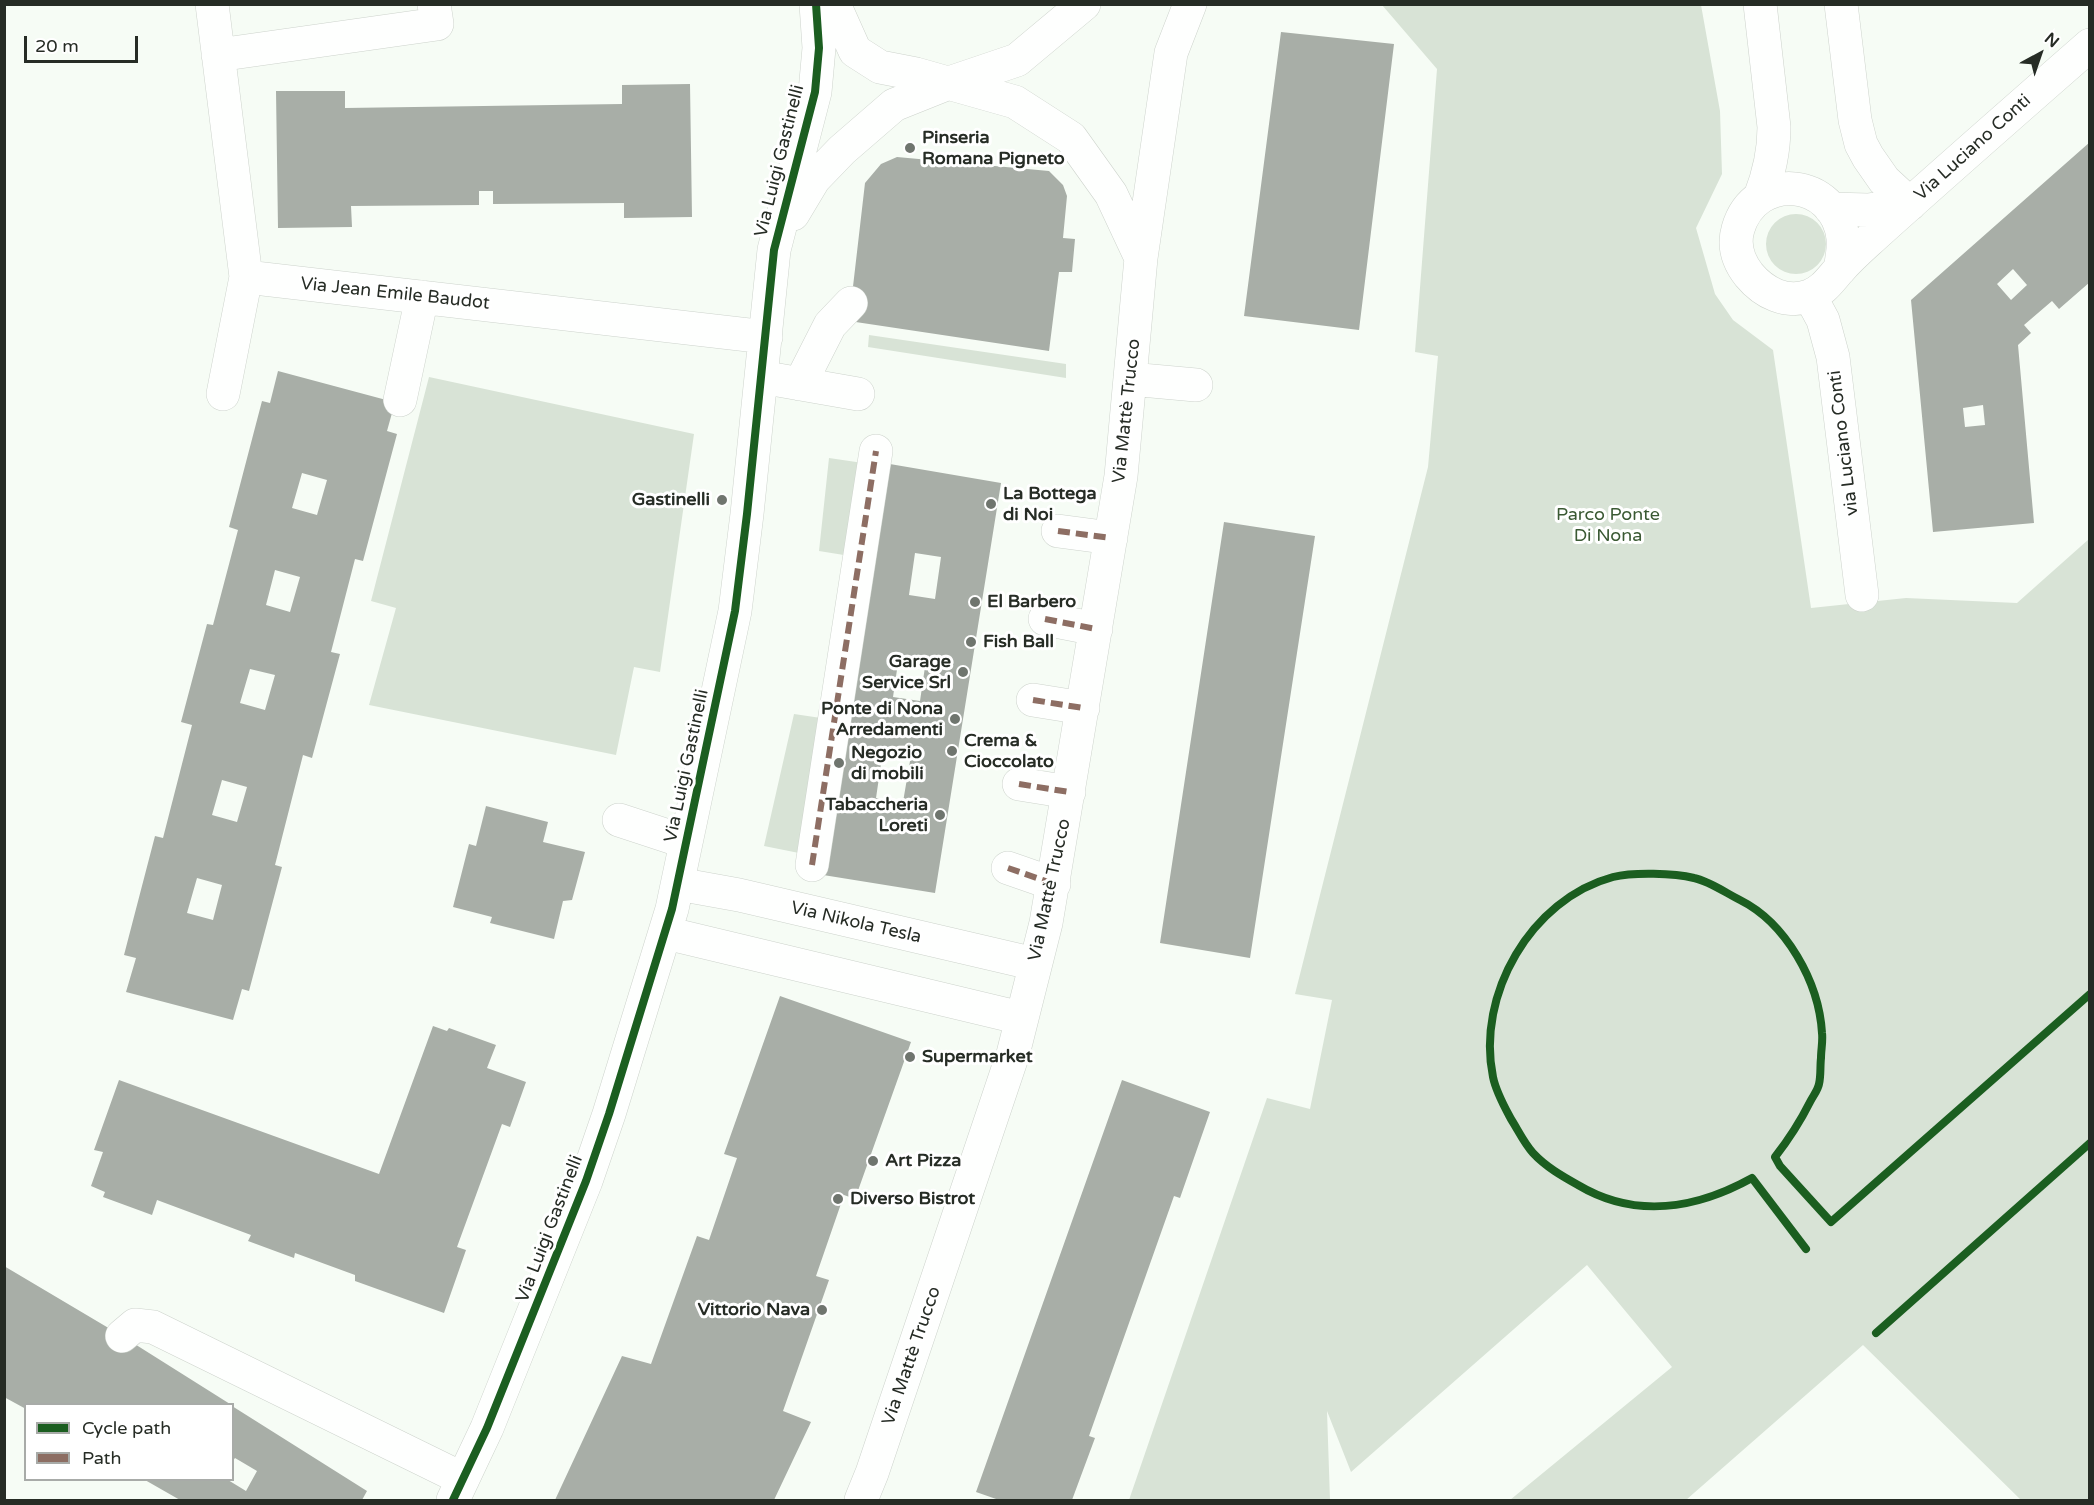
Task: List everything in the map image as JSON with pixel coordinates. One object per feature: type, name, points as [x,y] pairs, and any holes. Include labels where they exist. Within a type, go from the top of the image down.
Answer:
[{"type":"street","points":[[212,4],[246,277],[223,394]]},
{"type":"street","points":[[218,55],[437,24],[434,4]]},
{"type":"street","name":"Via Luigi Gastinelli","points":[[458,1490],[488,1428],[586,1181],[666,933],[678,884],[735,611],[774,250],[815,92],[819,48],[816,4]]},
{"type":"street","points":[[834,4],[855,51],[880,67],[949,83],[1015,102],[1071,138],[1111,194],[1141,258]]},
{"type":"street","name":"Via Luigi Gastinelli","points":[[774,250],[814,179],[842,150],[894,105],[1017,60],[1084,4]]},
{"type":"street","name":"Via Mattè Trucco","points":[[873,1491],[1013,1054],[1046,923],[1121,476],[1141,258],[1171,53],[1190,4]]},
{"type":"street","points":[[1760,4],[1774,128],[1772,161],[1760,197]]},
{"type":"street","points":[[1841,4],[1855,120],[1861,144],[1884,180],[1910,204]]},
{"type":"street","name":"Via Luciano Conti","points":[[1810,296],[1822,289],[1840,269],[1910,204],[2090,45]]},
{"type":"street","points":[[1810,296],[1787,299],[1774,295],[1753,279],[1740,262],[1736,244],[1738,227],[1760,197],[1770,192],[1796,187],[1821,199],[1831,209],[1843,236],[1840,269]]},
{"type":"street","name":"Via Luciano Conti","points":[[1831,209],[1868,210],[1910,204]]},
{"type":"street","name":"Via Jean Emile Baudot","points":[[246,277],[766,337]]},
{"type":"street","name":"via Luciano Conti","points":[[1810,296],[1823,320],[1833,357],[1863,595]]},
{"type":"street","points":[[400,400],[422,297]]},
{"type":"street","points":[[800,384],[830,326],[851,303]]},
{"type":"street","points":[[761,377],[858,394]]},
{"type":"street","points":[[1130,379],[1196,385]]},
{"type":"street","points":[[812,865],[876,451]]},
{"type":"street","points":[[1058,531],[1111,538]]},
{"type":"street","points":[[1045,619],[1096,629]]},
{"type":"street","points":[[1033,700],[1083,708]]},
{"type":"street","points":[[1019,784],[1069,792]]},
{"type":"street","points":[[619,820],[686,842]]},
{"type":"street","points":[[1008,868],[1054,884]]},
{"type":"street","name":"Via Nikola Tesla","points":[[678,884],[1035,964]]},
{"type":"street","points":[[666,933],[1021,1018]]},
{"type":"street","points":[[122,1336],[135,1324],[153,1327],[458,1490]]},
{"type":"green space","name":"Parco Ponte Di Nona","points":[[1382,5],[1701,5],[1720,111],[1722,174],[1696,228],[1715,294],[1733,320],[1773,350],[1811,608],[1906,598],[2017,603],[2089,539],[2089,1500],[2021,1500],[1863,1345],[1686,1500],[1510,1500],[1672,1367],[1587,1265],[1351,1472],[1327,1411],[1330,1500],[1129,1500],[1267,1098],[1310,1109],[1332,1000],[1295,994],[1428,467],[1438,356],[1415,352],[1437,69]]},
{"type":"green space","points":[[1796,214],[1813,219],[1821,227],[1826,244],[1821,261],[1813,269],[1796,274],[1779,269],[1771,261],[1766,244],[1771,227],[1779,219]]},
{"type":"green space","points":[[869,335],[1066,364],[1066,378],[868,347]]},
{"type":"green space","points":[[429,377],[694,434],[660,672],[634,667],[616,755],[369,705],[396,608],[371,601]]},
{"type":"green space","points":[[829,458],[863,463],[850,556],[819,551]]},
{"type":"green space","points":[[794,714],[821,718],[799,853],[764,846]]},
{"type":"building","points":[[1281,32],[1394,44],[1359,330],[1244,316]]},
{"type":"building","points":[[690,84],[692,217],[624,218],[624,203],[493,204],[493,191],[479,191],[479,205],[351,206],[352,227],[278,228],[276,91],[345,91],[345,108],[622,104],[622,85]]},
{"type":"building","points":[[2090,142],[2090,282],[2059,309],[2052,301],[2024,325],[2031,333],[2018,345],[2034,523],[1933,532],[1911,300]],"holes":[[[2013,269],[2027,285],[2011,300],[1997,284]],[[1983,405],[1985,425],[1965,427],[1963,408]]]},
{"type":"building","points":[[897,157],[1049,171],[1063,185],[1067,196],[1063,238],[1075,239],[1072,272],[1059,272],[1049,351],[849,321],[865,183],[881,164]]},
{"type":"building","points":[[278,371],[390,401],[387,411],[392,413],[387,431],[397,434],[363,561],[355,559],[331,652],[340,654],[312,758],[303,755],[275,865],[282,867],[249,991],[242,989],[233,1020],[126,992],[136,958],[124,955],[155,836],[163,838],[192,725],[181,722],[207,624],[213,625],[238,530],[229,527],[262,401],[270,403]],"holes":[[[302,473],[327,480],[317,515],[292,508]],[[275,570],[300,577],[290,612],[266,605]],[[250,669],[275,675],[265,710],[240,703]],[[222,780],[247,787],[237,822],[212,815]],[[197,878],[222,885],[213,920],[187,913]]]},
{"type":"building","points":[[884,463],[1001,483],[935,893],[817,874]],"holes":[[[915,553],[941,557],[935,599],[909,595]],[[899,656],[926,660],[920,701],[893,697]],[[882,757],[910,761],[903,802],[876,798]]]},
{"type":"building","points":[[1224,522],[1315,536],[1250,958],[1160,943]]},
{"type":"building","points":[[486,806],[548,822],[543,842],[585,852],[572,900],[563,901],[554,939],[490,923],[492,917],[453,907],[469,844],[476,846]]},
{"type":"building","points":[[780,996],[911,1042],[855,1199],[844,1195],[816,1276],[829,1280],[783,1411],[811,1422],[774,1500],[555,1500],[622,1356],[651,1364],[697,1236],[709,1240],[737,1158],[724,1154]]},
{"type":"building","points":[[433,1026],[447,1031],[449,1028],[496,1045],[487,1068],[526,1082],[510,1127],[502,1124],[457,1247],[466,1250],[444,1313],[355,1281],[355,1275],[295,1253],[294,1258],[248,1241],[251,1235],[157,1200],[152,1215],[103,1197],[105,1192],[91,1186],[103,1152],[94,1150],[119,1080],[379,1174]]},
{"type":"building","points":[[1122,1080],[1210,1112],[1180,1198],[1174,1196],[1089,1436],[1095,1438],[1072,1500],[999,1500],[976,1492]]},
{"type":"building","points":[[4,1266],[228,1403],[24,1403],[24,1408],[4,1397]]},
{"type":"building","points":[[234,1407],[367,1491],[362,1500],[180,1500],[147,1481],[230,1481],[246,1491],[257,1471],[235,1458]]},
{"type":"marked path","points":[[812,865],[876,451]]},
{"type":"marked path","points":[[1058,531],[1111,538]]},
{"type":"marked path","points":[[1045,619],[1096,629]]},
{"type":"marked path","points":[[1033,700],[1083,708]]},
{"type":"marked path","points":[[1019,784],[1069,792]]},
{"type":"marked path","points":[[1008,868],[1054,884]]},
{"type":"cycle path","points":[[453,1500],[487,1428],[586,1181],[672,909],[735,611],[774,250],[815,92],[819,48],[816,4]]},
{"type":"cycle path","points":[[1806,1249],[1752,1178],[1731,1189],[1687,1203],[1665,1206],[1621,1203],[1600,1196],[1560,1175],[1543,1163],[1527,1145],[1494,1083],[1490,1046],[1493,1014],[1502,983],[1516,954],[1535,928],[1557,906],[1584,889],[1613,877],[1665,874],[1686,876],[1711,884],[1757,910],[1772,923],[1797,956],[1807,975],[1820,1014],[1822,1033],[1818,1088],[1794,1130],[1775,1157],[1780,1166],[1831,1222],[2090,994]]},
{"type":"cycle path","points":[[1876,1333],[2090,1143]]},
{"type":"place","name":"Pinseria Romana Pigneto","points":[[910,148]]},
{"type":"place","name":"Gastinelli","points":[[722,500]]},
{"type":"place","name":"La Bottega di Noi","points":[[991,504]]},
{"type":"place","name":"El Barbero","points":[[975,602]]},
{"type":"place","name":"Fish Ball","points":[[971,642]]},
{"type":"place","name":"Garage Service Srl","points":[[963,672]]},
{"type":"place","name":"Ponte di Nona Arredamenti","points":[[955,719]]},
{"type":"place","name":"Crema & Cioccolato","points":[[952,751]]},
{"type":"place","name":"Negozio di mobili","points":[[839,763]]},
{"type":"place","name":"Tabaccheria Loreti","points":[[940,815]]},
{"type":"place","name":"Supermarket","points":[[910,1057]]},
{"type":"place","name":"Art Pizza","points":[[873,1161]]},
{"type":"place","name":"Diverso Bistrot","points":[[838,1199]]},
{"type":"place","name":"Vittorio Nava","points":[[822,1310]]}]
